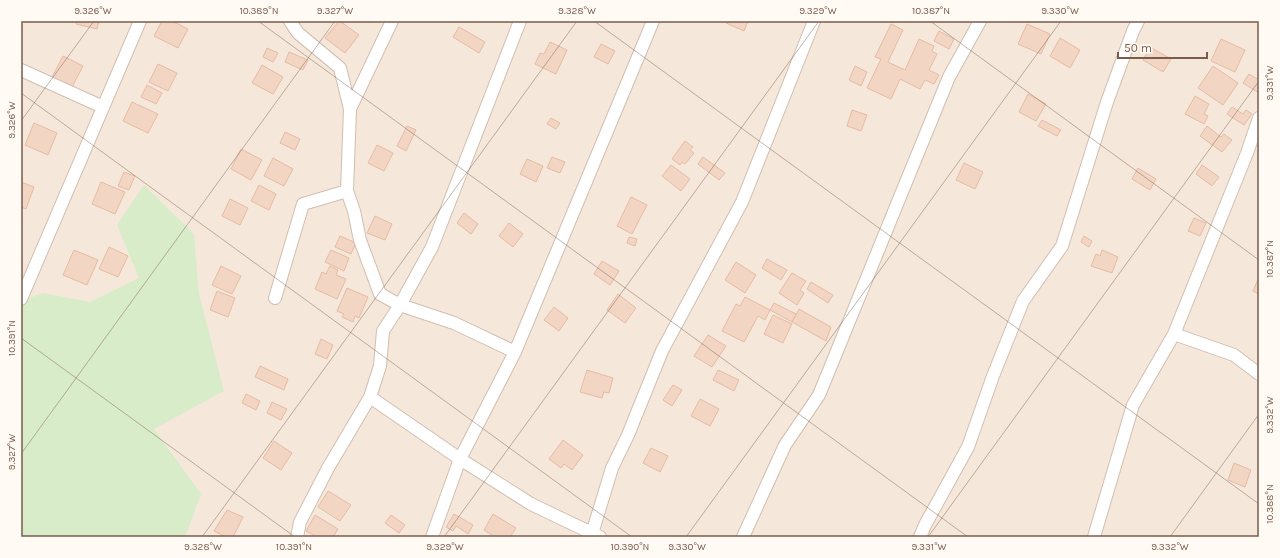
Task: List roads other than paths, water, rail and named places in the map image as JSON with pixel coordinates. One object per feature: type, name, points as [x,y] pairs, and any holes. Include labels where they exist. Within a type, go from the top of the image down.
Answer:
[{"type":"street","points":[[21,299],[140,21]]},
{"type":"street","points":[[290,21],[298,33],[340,68],[350,109],[347,191],[354,211],[360,240],[380,294],[400,305],[454,323],[516,352]]},
{"type":"street","points":[[350,109],[392,21]]},
{"type":"street","points":[[297,537],[300,522],[328,468],[370,397],[380,366],[383,331],[400,305],[432,247],[520,21]]},
{"type":"street","points":[[432,537],[460,459],[516,352],[653,21]]},
{"type":"street","points":[[370,397],[460,459],[530,504],[594,536],[612,468],[628,435],[662,351],[742,202],[814,21]]},
{"type":"street","points":[[743,537],[785,446],[819,395],[949,77],[980,21]]},
{"type":"street","points":[[920,537],[968,447],[993,376],[1023,301],[1062,246],[1107,102],[1138,21]]},
{"type":"street","points":[[21,70],[103,107]]},
{"type":"street","points":[[1094,537],[1133,405],[1174,334],[1247,154],[1259,118]]},
{"type":"street","points":[[276,298],[304,204],[347,191]]},
{"type":"street","points":[[1174,334],[1234,355],[1259,374]]}]
